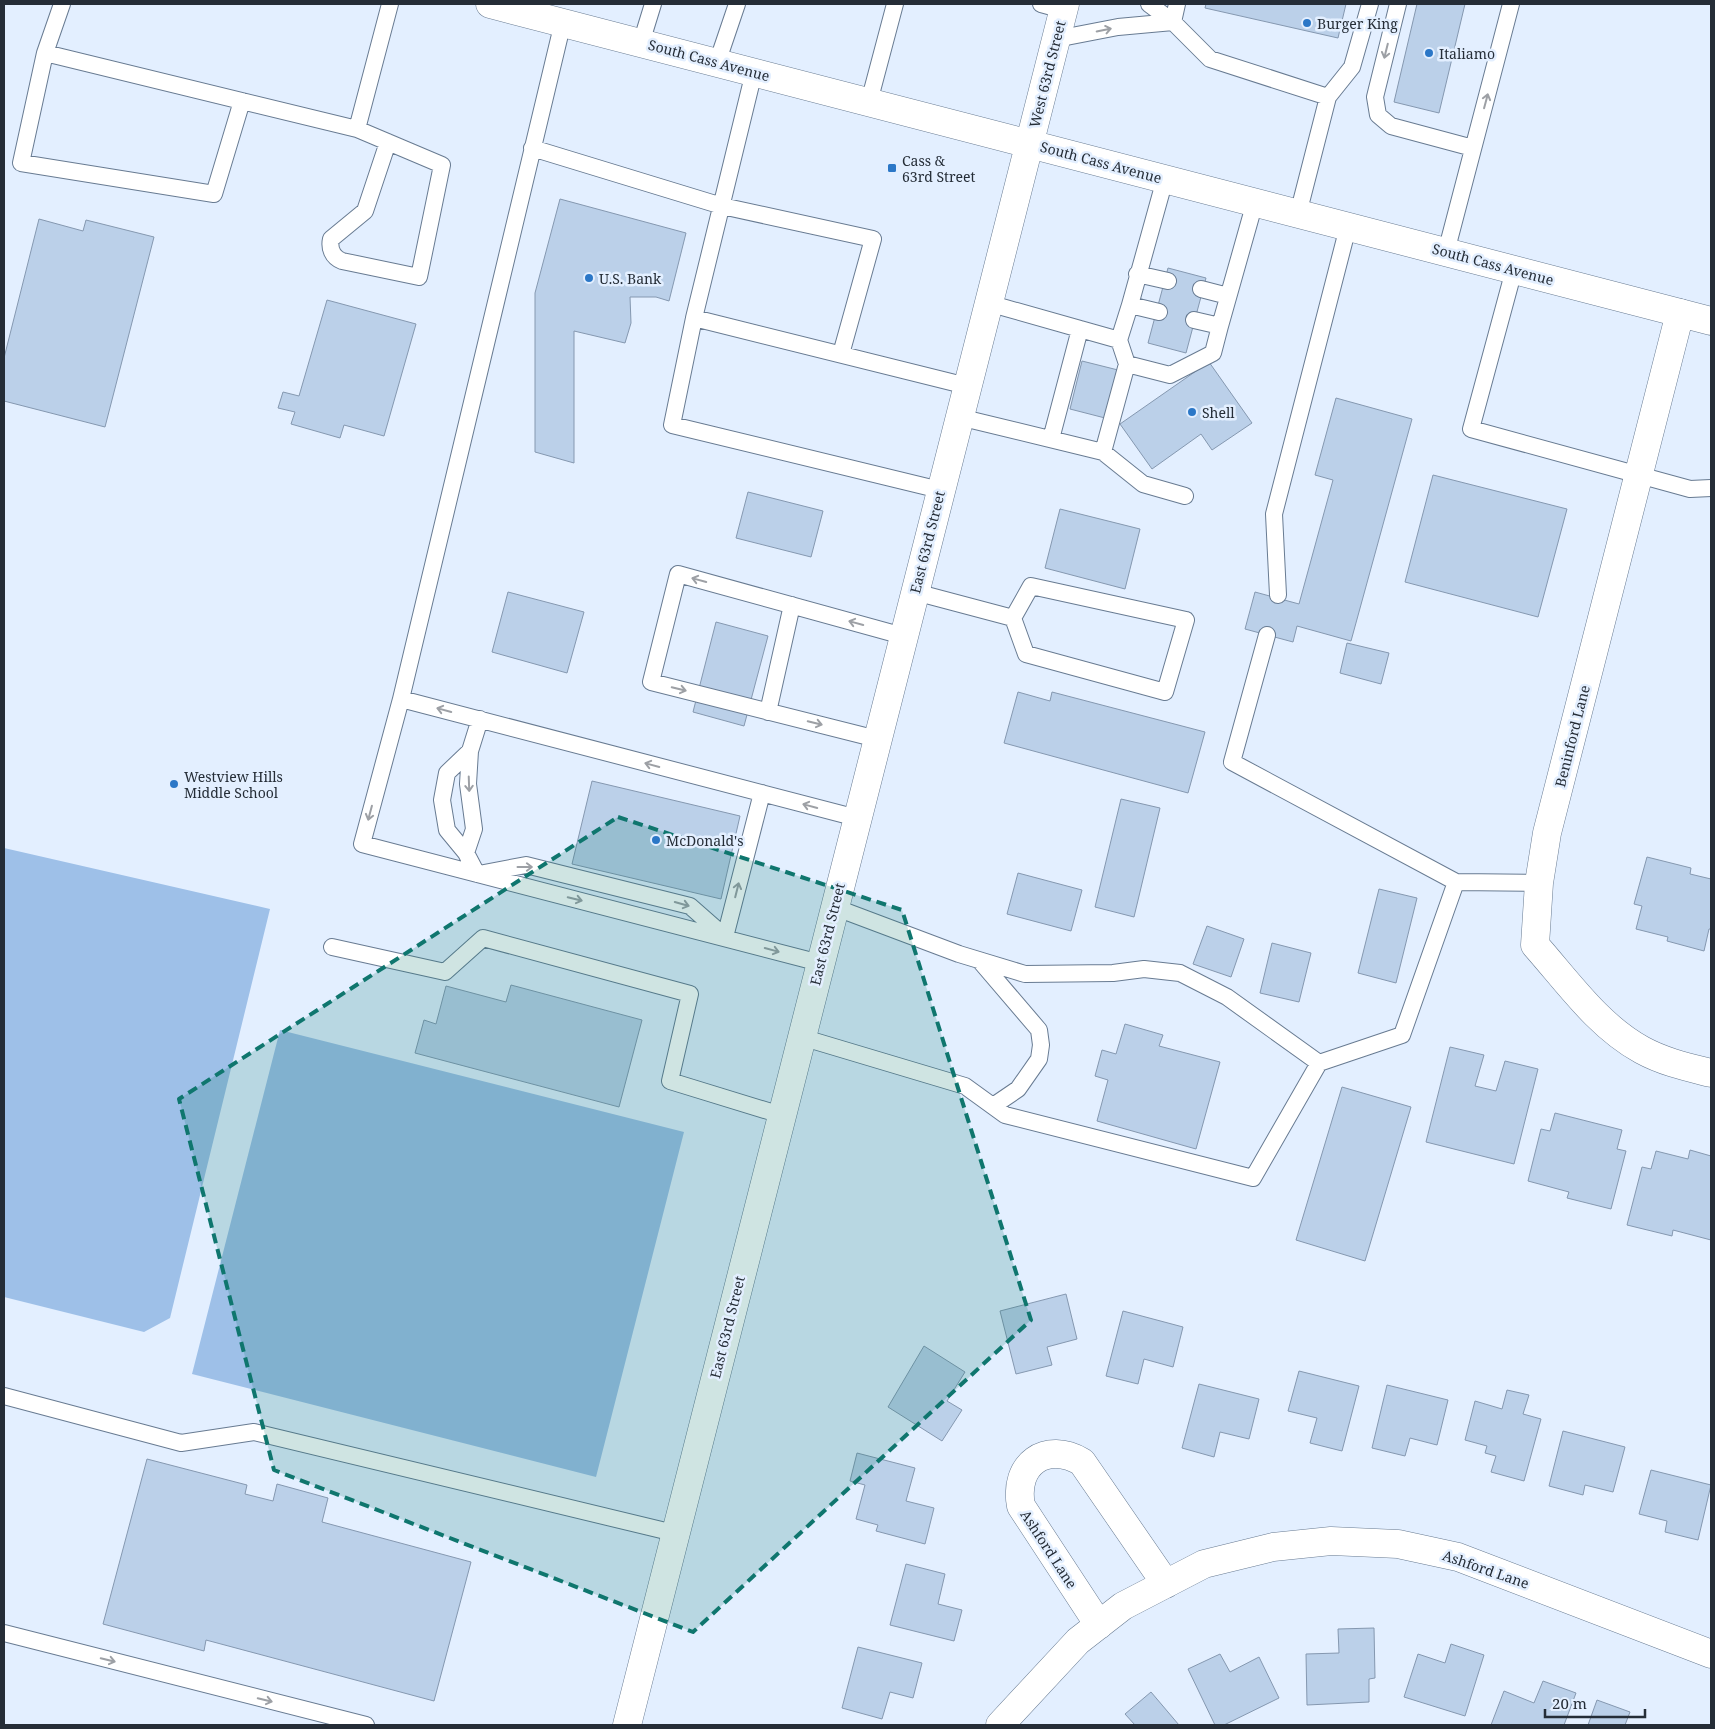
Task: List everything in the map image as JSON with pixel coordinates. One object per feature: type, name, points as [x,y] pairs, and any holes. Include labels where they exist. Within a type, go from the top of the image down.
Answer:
[{"type":"main road","name":"South Cass Avenue","points":[[490,4],[555,15],[641,43],[1711,321]]},
{"type":"main road","name":"West 63rd Street","points":[[1029,144],[1056,39],[1056,6]]},
{"type":"main road","name":"East 63rd Street","points":[[627,1725],[674,1533],[1029,144]]},
{"type":"main road","name":"Beninford Lane","points":[[1680,313],[1547,834],[1539,883],[1535,945],[1597,1014],[1616,1032],[1660,1059],[1711,1073]]},
{"type":"main road","name":"Ashford Lane","points":[[1099,1625],[1021,1506],[1018,1493],[1020,1480],[1026,1469],[1035,1460],[1046,1454],[1059,1453],[1072,1456],[1082,1462],[1166,1584]]},
{"type":"main road","name":"Ashford Lane","points":[[1000,1725],[1078,1641],[1123,1606],[1204,1564],[1274,1547],[1331,1540],[1398,1544],[1458,1556],[1711,1654]]},
{"type":"lane","points":[[62,4],[45,53],[21,163],[214,194],[242,101]]},
{"type":"lane","points":[[357,129],[390,4]]},
{"type":"lane","points":[[641,43],[653,4]]},
{"type":"lane","points":[[717,63],[737,4]]},
{"type":"lane","points":[[869,102],[894,4]]},
{"type":"lane","points":[[1149,4],[1172,22],[1210,59],[1328,97]]},
{"type":"lane","points":[[1172,22],[1176,4]]},
{"type":"lane","points":[[1298,214],[1328,97],[1352,67],[1370,4]]},
{"type":"lane","points":[[1398,4],[1375,98],[1378,115],[1391,126],[1473,148]]},
{"type":"lane","points":[[1446,252],[1511,4]]},
{"type":"lane","points":[[555,15],[532,148],[401,699],[362,844],[820,963]]},
{"type":"lane","points":[[1056,39],[1118,27],[1172,22]]},
{"type":"lane","points":[[45,53],[357,129],[442,164],[419,277],[342,261],[335,257],[330,248],[331,238],[360,216],[368,204],[388,142]]},
{"type":"lane","points":[[754,72],[694,318],[672,425],[940,490]]},
{"type":"lane","points":[[532,148],[722,206],[873,239],[841,354]]},
{"type":"lane","points":[[1103,452],[1127,364],[1119,340],[1164,179]]},
{"type":"lane","points":[[1127,364],[1170,375],[1212,353],[1255,202]]},
{"type":"lane","points":[[1278,595],[1274,514],[1348,227]]},
{"type":"lane","points":[[1514,270],[1471,429],[1690,489],[1711,488]]},
{"type":"lane","points":[[1137,274],[1168,281]]},
{"type":"lane","points":[[1201,289],[1228,296]]},
{"type":"lane","points":[[988,303],[1119,340]]},
{"type":"lane","points":[[1130,305],[1159,312]]},
{"type":"lane","points":[[694,318],[967,386]]},
{"type":"lane","points":[[1194,320],[1220,326]]},
{"type":"lane","points":[[1051,439],[1080,329]]},
{"type":"lane","points":[[959,417],[1103,452],[1143,484],[1186,496]]},
{"type":"lane","points":[[877,739],[651,682],[678,574],[903,636]]},
{"type":"lane","points":[[1031,586],[1186,620],[1165,692],[1026,654],[1013,618],[1031,586]]},
{"type":"lane","points":[[914,592],[1013,618]]},
{"type":"lane","points":[[768,712],[792,606]]},
{"type":"lane","points":[[1267,635],[1232,762],[1456,882],[1539,883]]},
{"type":"lane","points":[[401,699],[857,818]]},
{"type":"lane","points":[[466,853],[474,829],[468,784],[470,751],[480,720]]},
{"type":"lane","points":[[470,751],[448,773],[442,800],[447,830],[466,853],[477,874]]},
{"type":"lane","points":[[725,937],[762,793]]},
{"type":"lane","points":[[801,1037],[965,1086],[1005,1114],[1252,1178],[1319,1063],[1402,1035],[1456,882]]},
{"type":"lane","points":[[834,907],[980,961],[1024,974],[1113,973],[1144,969],[1180,973],[1227,997],[1319,1063]]},
{"type":"lane","points":[[332,947],[446,972],[483,938],[690,994],[670,1081],[781,1115]]},
{"type":"lane","points":[[980,961],[1039,1030],[1040,1038],[1039,1059],[1034,1067],[1018,1089],[993,1106]]},
{"type":"lane","points":[[4,1396],[181,1442],[254,1432],[674,1533]]},
{"type":"lane","points":[[4,1633],[366,1725]]},
{"type":"highlighted area","points":[[618,817],[902,910],[1031,1320],[693,1632],[274,1470],[179,1099]]},
{"type":"shaded area","points":[[4,848],[270,909],[170,1318],[144,1332],[4,1297]]},
{"type":"shaded area","points":[[280,1030],[684,1132],[596,1477],[192,1374]]},
{"type":"building","name":"Burger King","points":[[1206,4],[1346,4],[1338,38],[1205,8]]},
{"type":"building","name":"Italiamo","points":[[1417,4],[1465,4],[1439,113],[1394,102]]},
{"type":"building","points":[[560,199],[686,233],[669,301],[656,297],[630,297],[631,323],[625,343],[574,331],[574,463],[535,452],[535,293]]},
{"type":"building","points":[[39,219],[83,231],[86,220],[154,237],[105,427],[4,401],[4,358]]},
{"type":"building","points":[[1168,268],[1206,278],[1186,353],[1148,343]]},
{"type":"building","points":[[327,300],[416,324],[384,436],[344,425],[340,438],[291,424],[295,412],[278,408],[283,392],[299,396]]},
{"type":"building","points":[[1082,361],[1118,370],[1105,418],[1070,409]]},
{"type":"building","points":[[1209,362],[1252,423],[1212,450],[1201,434],[1152,469],[1120,424]]},
{"type":"building","points":[[1336,398],[1412,419],[1351,641],[1297,626],[1293,642],[1245,629],[1255,592],[1299,604],[1333,480],[1315,475]]},
{"type":"building","points":[[1433,475],[1567,509],[1538,617],[1405,582]]},
{"type":"building","points":[[748,492],[823,511],[811,557],[736,538]]},
{"type":"building","points":[[1060,509],[1140,529],[1125,589],[1045,568]]},
{"type":"building","points":[[508,592],[584,612],[567,673],[492,652]]},
{"type":"building","points":[[716,622],[768,636],[744,726],[693,712]]},
{"type":"building","points":[[1347,643],[1389,653],[1381,684],[1340,673]]},
{"type":"building","points":[[1018,692],[1050,701],[1052,692],[1205,732],[1188,793],[1004,743]]},
{"type":"building","name":"McDonald's","points":[[592,781],[740,816],[721,899],[572,864]]},
{"type":"building","points":[[1121,799],[1160,808],[1134,917],[1095,907]]},
{"type":"building","points":[[1647,857],[1691,868],[1690,874],[1711,879],[1711,929],[1709,929],[1704,951],[1667,941],[1668,937],[1636,929],[1642,906],[1634,904]]},
{"type":"building","points":[[1018,873],[1082,890],[1071,931],[1007,914]]},
{"type":"building","points":[[1379,889],[1417,898],[1396,983],[1358,973]]},
{"type":"building","points":[[1207,926],[1244,939],[1231,977],[1193,964]]},
{"type":"building","points":[[1272,943],[1311,953],[1299,1002],[1260,993]]},
{"type":"building","points":[[511,985],[642,1020],[619,1107],[415,1053],[424,1020],[436,1024],[446,986],[506,1002]]},
{"type":"building","points":[[1125,1024],[1163,1035],[1159,1046],[1220,1062],[1196,1149],[1097,1121],[1108,1080],[1095,1076],[1102,1050],[1116,1054]]},
{"type":"building","points":[[1450,1047],[1484,1055],[1475,1086],[1496,1091],[1505,1061],[1538,1069],[1514,1164],[1426,1142]]},
{"type":"building","points":[[1342,1087],[1411,1107],[1365,1261],[1296,1240]]},
{"type":"building","points":[[1555,1113],[1622,1130],[1617,1149],[1626,1151],[1611,1209],[1567,1198],[1569,1192],[1528,1181],[1541,1129],[1550,1131]]},
{"type":"building","points":[[1690,1150],[1711,1156],[1711,1240],[1673,1230],[1672,1236],[1627,1225],[1642,1167],[1651,1169],[1656,1151],[1688,1159]]},
{"type":"building","points":[[1066,1294],[1077,1339],[1047,1347],[1052,1365],[1016,1374],[1000,1311]]},
{"type":"building","points":[[1123,1311],[1183,1327],[1173,1367],[1144,1359],[1138,1384],[1106,1376]]},
{"type":"building","points":[[924,1346],[965,1372],[947,1401],[962,1410],[942,1441],[888,1407]]},
{"type":"building","points":[[1299,1371],[1359,1386],[1342,1451],[1310,1443],[1317,1418],[1288,1411]]},
{"type":"building","points":[[1199,1384],[1259,1399],[1249,1439],[1220,1432],[1214,1457],[1182,1448]]},
{"type":"building","points":[[1387,1385],[1448,1400],[1437,1445],[1410,1438],[1405,1456],[1372,1448]]},
{"type":"building","points":[[1507,1390],[1529,1395],[1523,1414],[1541,1419],[1524,1481],[1491,1472],[1496,1456],[1485,1453],[1487,1446],[1465,1440],[1475,1401],[1502,1409]]},
{"type":"building","points":[[1563,1431],[1625,1447],[1613,1492],[1585,1485],[1583,1495],[1549,1486]]},
{"type":"building","points":[[857,1453],[915,1468],[906,1501],[934,1508],[925,1544],[876,1531],[878,1525],[856,1519],[865,1485],[850,1481]]},
{"type":"building","points":[[147,1459],[247,1485],[245,1494],[273,1501],[277,1484],[328,1498],[322,1522],[471,1562],[434,1701],[206,1640],[204,1651],[103,1624]]},
{"type":"building","points":[[1651,1470],[1711,1485],[1698,1540],[1665,1532],[1667,1521],[1639,1514]]},
{"type":"building","points":[[906,1564],[945,1574],[938,1604],[962,1610],[954,1641],[890,1625]]},
{"type":"building","points":[[1374,1628],[1375,1678],[1369,1679],[1369,1702],[1307,1705],[1306,1654],[1339,1653],[1338,1629]]},
{"type":"building","points":[[1451,1644],[1484,1655],[1465,1716],[1404,1697],[1418,1654],[1445,1663]]},
{"type":"building","points":[[858,1647],[922,1663],[913,1698],[890,1692],[882,1719],[842,1708]]},
{"type":"building","points":[[1220,1654],[1230,1672],[1259,1657],[1279,1698],[1224,1725],[1215,1725],[1188,1669]]},
{"type":"building","points":[[1543,1681],[1576,1693],[1564,1725],[1491,1725],[1504,1691],[1534,1703]]},
{"type":"building","points":[[1151,1692],[1179,1725],[1135,1725],[1125,1714]]},
{"type":"building","points":[[1597,1700],[1630,1712],[1625,1725],[1588,1725]]},
{"type":"place","name":"Burger King","points":[[1307,23]]},
{"type":"place","name":"Italiamo","points":[[1429,53]]},
{"type":"place","name":"Cass & 63rd Street","points":[[892,168]]},
{"type":"place","name":"U.S. Bank","points":[[589,278]]},
{"type":"place","name":"Shell","points":[[1192,412]]},
{"type":"place","name":"Westview Hills Middle School","points":[[174,784]]},
{"type":"place","name":"McDonald's","points":[[656,840]]}]
